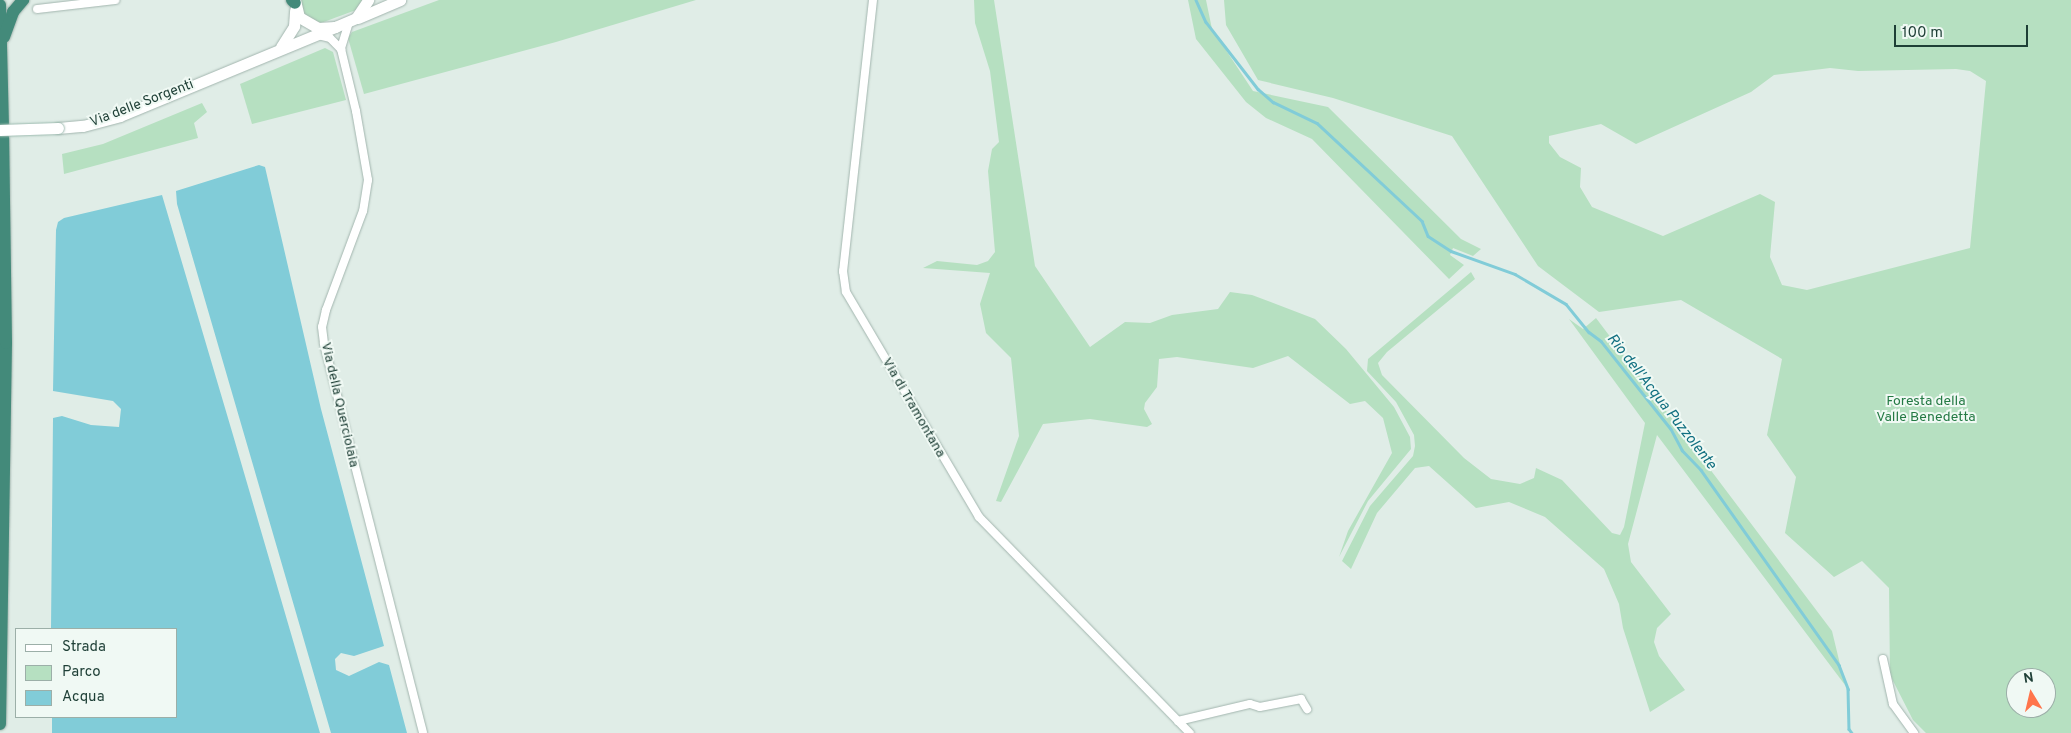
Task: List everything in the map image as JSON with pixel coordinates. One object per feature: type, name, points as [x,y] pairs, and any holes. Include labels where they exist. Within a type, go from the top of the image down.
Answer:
[{"type":"highway","points":[[1,47],[10,18],[23,0]]},
{"type":"highway","points":[[0,5],[6,344],[0,724]]},
{"type":"main road","points":[[353,20],[368,0]]},
{"type":"main road","name":"Via delle Sorgenti","points":[[2,130],[83,126],[120,116],[400,0]]},
{"type":"main road","name":"Via delle Sorgenti","points":[[294,3],[310,26],[335,27]]},
{"type":"main road","name":"Via delle Sorgenti","points":[[278,50],[289,39],[294,3]]},
{"type":"street","points":[[37,9],[115,0]]},
{"type":"street","name":"Via di Tramontana","points":[[873,0],[843,271],[846,292],[979,517],[1190,733]]},
{"type":"street","name":"Via della Querciolaia","points":[[353,20],[343,33],[341,49],[356,111],[368,180],[363,211],[326,310],[322,326],[324,344],[423,733]]},
{"type":"street","points":[[316,35],[330,38],[341,49]]},
{"type":"street","points":[[1883,659],[1893,704],[1914,733]]},
{"type":"street","points":[[1178,722],[1250,704],[1260,707],[1301,698],[1307,708]]},
{"type":"green space","points":[[300,0],[363,0],[356,10],[321,23],[305,17]]},
{"type":"green space","points":[[439,0],[696,0],[556,42],[364,94],[348,38],[352,32]]},
{"type":"green space","points":[[974,0],[994,0],[1035,266],[1090,347],[1125,322],[1150,323],[1172,315],[1218,309],[1230,292],[1252,295],[1315,319],[1346,349],[1394,407],[1410,437],[1411,449],[1368,501],[1339,557],[1348,531],[1392,453],[1383,418],[1365,401],[1350,404],[1288,356],[1253,368],[1177,357],[1159,359],[1157,387],[1145,403],[1144,409],[1152,424],[1147,427],[1090,419],[1043,424],[1001,502],[996,501],[1019,436],[1011,358],[986,333],[980,304],[990,273],[923,268],[937,261],[977,265],[988,261],[995,252],[988,171],[992,149],[999,142],[990,71],[975,23]]},
{"type":"green space","points":[[1188,0],[1206,0],[1212,29],[1253,91],[1328,107],[1461,239],[1481,249],[1473,256],[1453,248],[1450,255],[1464,265],[1449,279],[1312,139],[1266,118],[1246,102],[1196,39]]},
{"type":"green space","name":"Foresta della Valle Benedetta","points":[[1224,0],[2071,0],[2071,733],[1926,733],[1913,720],[1890,675],[1889,588],[1862,561],[1834,577],[1785,533],[1796,477],[1767,435],[1782,359],[1681,300],[1599,312],[1538,266],[1452,136],[1333,98],[1258,80],[1226,25]],"holes":[[[1830,68],[1858,71],[1956,69],[1970,71],[1986,81],[1970,248],[1807,290],[1782,285],[1770,257],[1775,202],[1760,194],[1663,236],[1592,207],[1580,187],[1581,168],[1560,157],[1549,143],[1549,136],[1601,124],[1636,144],[1751,92],[1774,75]]]},
{"type":"green space","points":[[325,48],[333,52],[346,100],[252,124],[240,84]]},
{"type":"green space","points":[[202,103],[207,112],[194,123],[198,138],[64,174],[62,154],[103,144]]},
{"type":"green space","points":[[1471,272],[1475,279],[1387,352],[1378,363],[1382,375],[1464,458],[1491,479],[1520,484],[1534,478],[1536,468],[1562,480],[1612,533],[1620,535],[1624,527],[1645,423],[1569,319],[1583,329],[1596,318],[1832,631],[1845,685],[1657,435],[1628,544],[1631,562],[1671,614],[1657,628],[1654,642],[1659,656],[1685,690],[1650,712],[1623,628],[1619,604],[1604,569],[1545,517],[1509,502],[1476,508],[1429,466],[1415,468],[1377,513],[1351,569],[1342,561],[1370,506],[1413,456],[1415,446],[1414,435],[1396,402],[1367,371],[1368,359]]},
{"type":"water","points":[[259,165],[265,167],[321,409],[384,646],[354,656],[341,653],[335,659],[336,670],[349,676],[379,662],[389,665],[407,733],[331,733],[177,204],[176,191]]},
{"type":"water","points":[[162,195],[320,733],[52,733],[52,718],[178,718],[178,628],[51,628],[53,418],[62,416],[91,425],[119,427],[121,409],[113,401],[53,391],[56,230],[58,222],[64,218]]},
{"type":"waterway","name":"Rio dell'Acqua Puzzolente","points":[[1196,0],[1206,22],[1258,89],[1273,102],[1317,123],[1422,221],[1428,236],[1451,251],[1515,274],[1566,304],[1589,332],[1601,341],[1671,429],[1682,450],[1701,470],[1839,665],[1848,689],[1849,729],[1852,733]]}]
